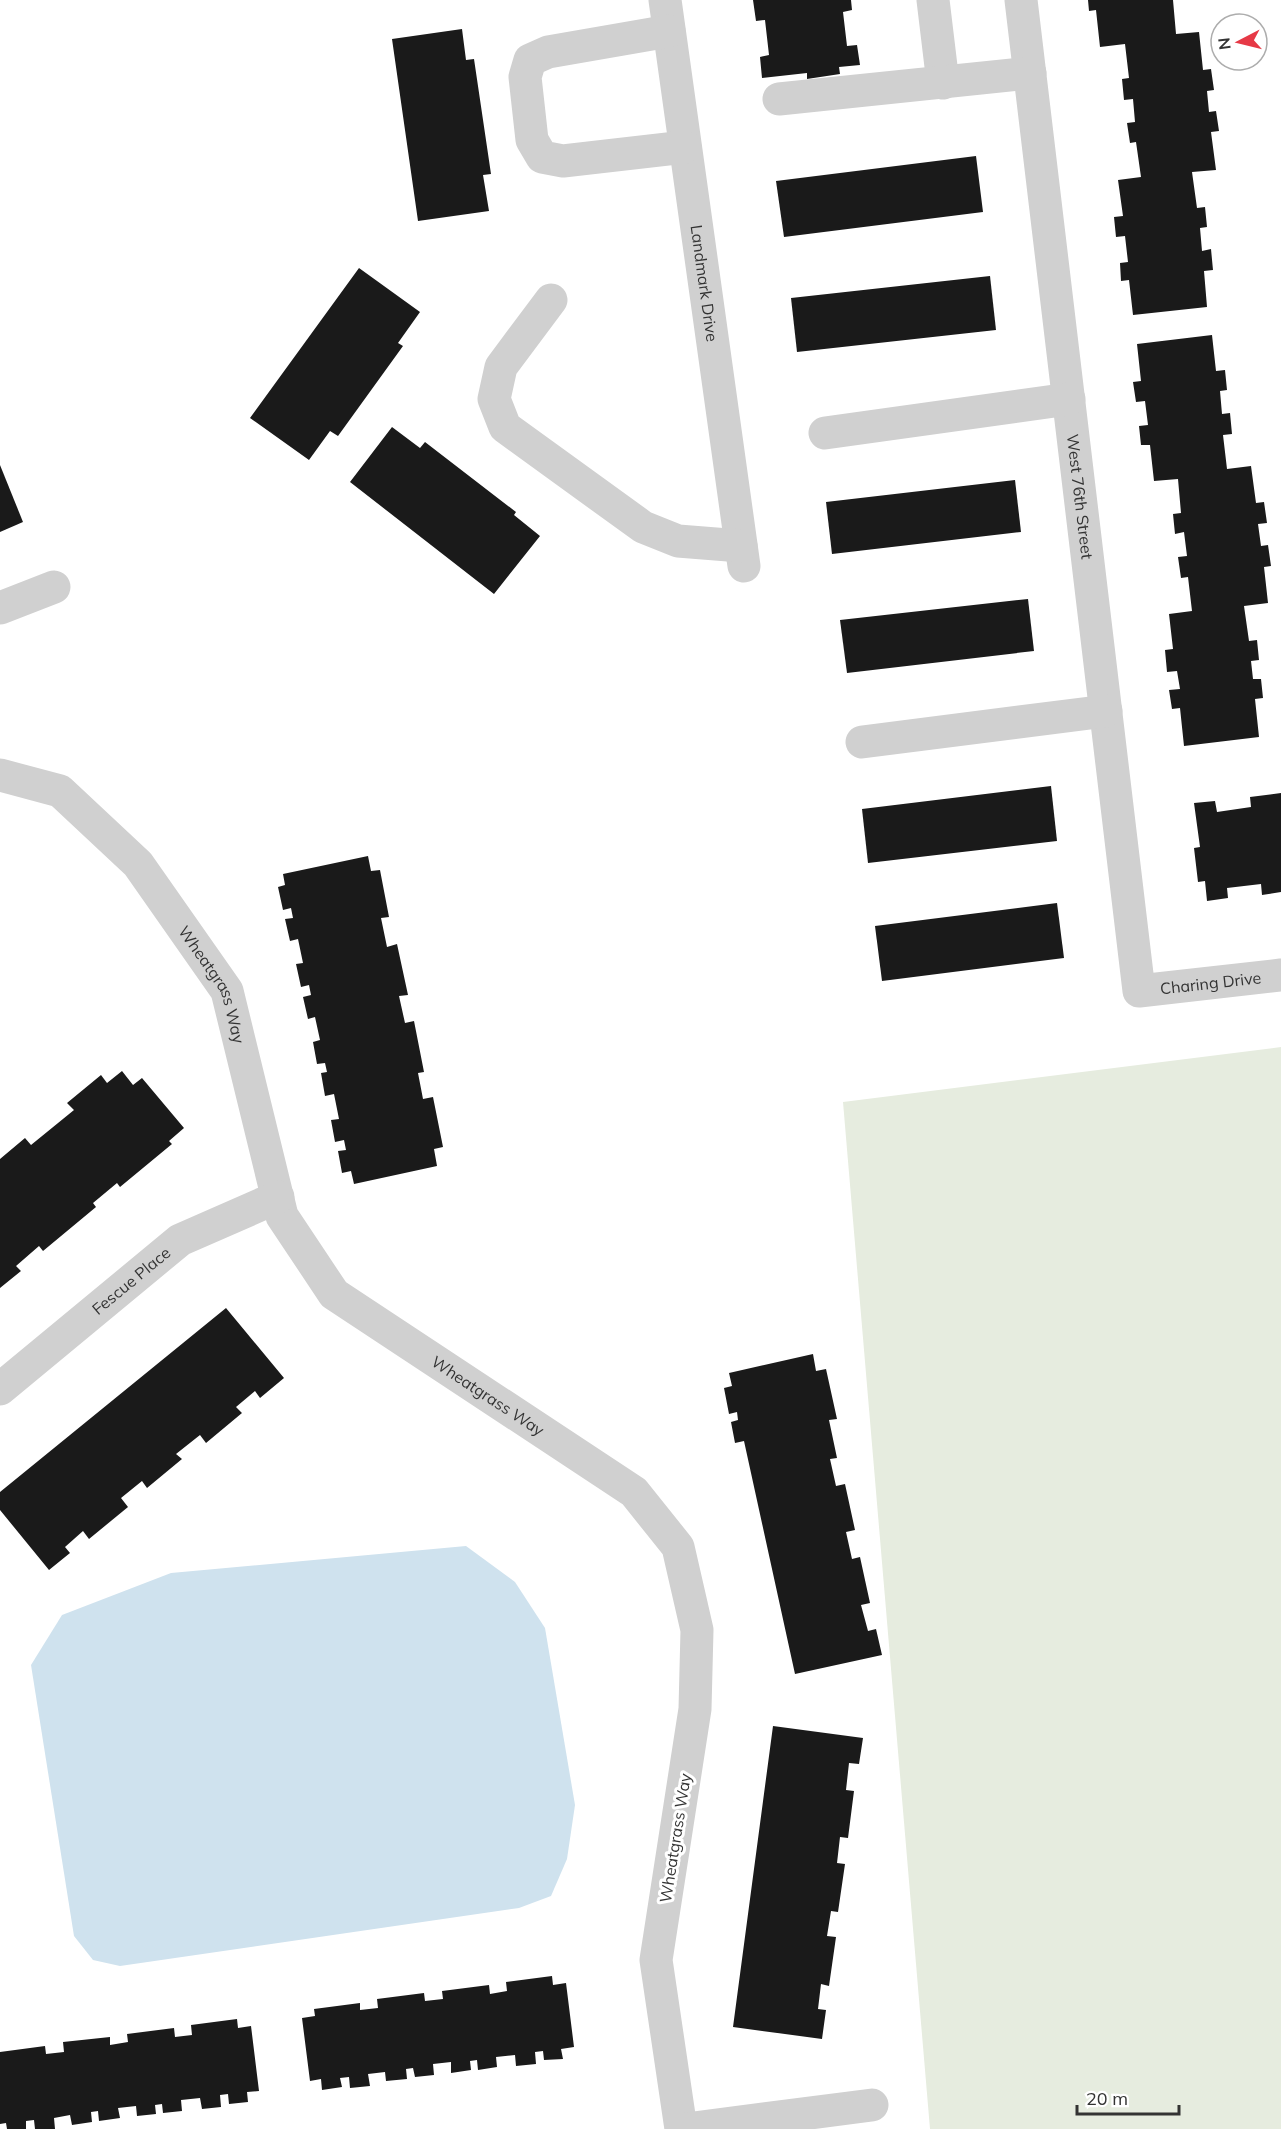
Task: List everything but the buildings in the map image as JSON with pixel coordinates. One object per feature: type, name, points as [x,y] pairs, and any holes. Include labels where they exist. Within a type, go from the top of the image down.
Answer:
[{"type":"street","points":[[933,0],[943,83]]},
{"type":"street","name":"West 76th Street","points":[[1022,0],[1139,992]]},
{"type":"street","points":[[667,15],[548,52],[530,60],[525,77],[532,140],[542,157],[563,161],[685,147]]},
{"type":"street","name":"Landmark Drive","points":[[551,300],[501,367],[494,399],[505,427],[643,527],[678,541],[742,556],[667,15]]},
{"type":"street","points":[[779,99],[1030,73]]},
{"type":"street","points":[[825,433],[1069,399]]},
{"type":"street","points":[[0,608],[54,587]]},
{"type":"street","points":[[862,742],[1106,711]]},
{"type":"street","name":"Wheatgrass Way","points":[[0,776],[60,791],[138,864],[227,991],[282,1216],[334,1294],[634,1492],[678,1547],[697,1629],[695,1709],[656,1960],[684,2129]]},
{"type":"street","name":"Charing Drive","points":[[1139,992],[1281,975]]},
{"type":"street","name":"Fescue Place","points":[[0,1389],[180,1240],[278,1197]]},
{"type":"street","points":[[684,2129],[872,2105]]},
{"type":"shaded area","points":[[1281,1047],[1281,2129],[930,2129],[843,1102]]},
{"type":"water","points":[[466,1546],[515,1582],[545,1628],[575,1805],[567,1859],[551,1896],[519,1908],[120,1966],[93,1960],[74,1936],[31,1665],[62,1615],[171,1573]]}]
